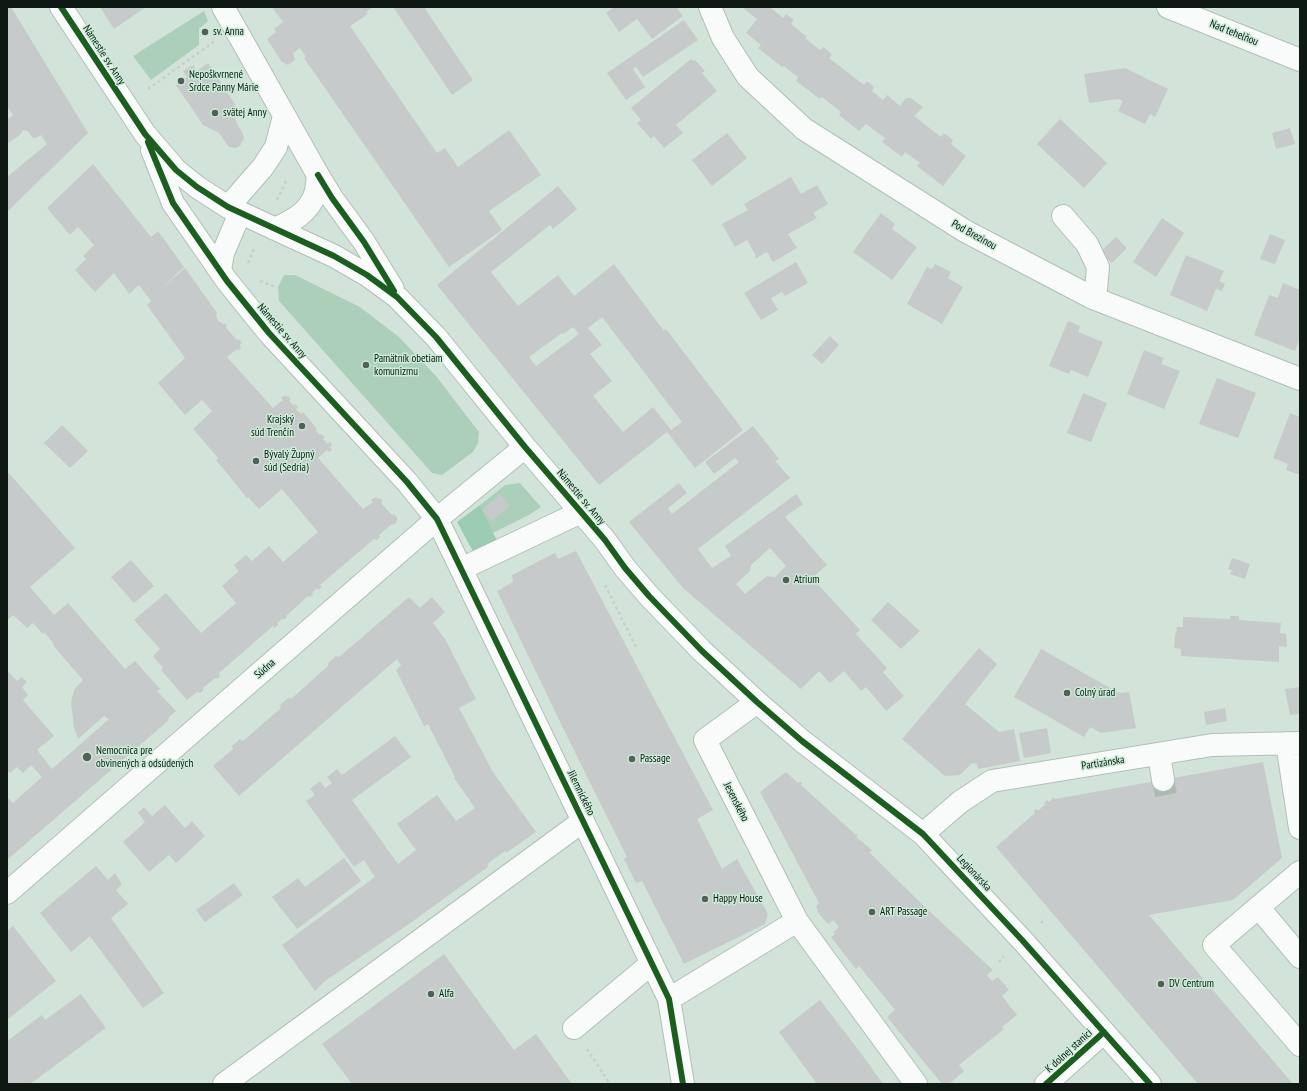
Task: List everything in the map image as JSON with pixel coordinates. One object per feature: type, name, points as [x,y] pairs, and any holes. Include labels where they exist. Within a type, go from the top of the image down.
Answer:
[{"type":"street","name":"Námestie sv. Anny","points":[[61,7],[145,134],[176,170],[197,187],[234,210],[334,256],[367,275],[398,297],[436,337],[525,447],[605,540],[625,568],[649,596],[702,651],[757,702]]},
{"type":"street","name":"Námestie sv. Anny","points":[[223,7],[318,175],[332,198],[364,242],[398,297]]},
{"type":"street","name":"Pod Brezinou","points":[[710,7],[723,38],[748,77],[804,129],[965,231],[1093,298],[1300,379]]},
{"type":"street","name":"Nad tehelňou","points":[[1168,7],[1300,60]]},
{"type":"street","points":[[220,270],[234,210],[276,147],[284,116]]},
{"type":"street","name":"Námestie sv. Anny","points":[[145,134],[173,203],[220,270],[269,333],[407,482],[437,519]]},
{"type":"street","points":[[275,229],[292,221],[308,208],[316,194],[318,175]]},
{"type":"street","points":[[1063,216],[1088,244],[1098,267],[1096,289],[1093,298]]},
{"type":"street","name":"Súdna","points":[[7,893],[437,519],[525,447]]},
{"type":"street","name":"Námestie sv. Anny","points":[[461,569],[581,512]]},
{"type":"street","name":"Jilemnického","points":[[437,519],[669,999],[683,1084]]},
{"type":"street","name":"Jesenského","points":[[757,702],[705,740],[797,921],[916,1084]]},
{"type":"street","name":"Legionárska","points":[[757,702],[802,741],[923,834],[1022,940],[1150,1084]]},
{"type":"street","points":[[1293,743],[1300,828]]},
{"type":"street","name":"Partizánska","points":[[923,834],[960,802],[992,781],[1212,745],[1293,743]]},
{"type":"street","points":[[1159,754],[1163,780]]},
{"type":"street","points":[[224,1084],[583,821]]},
{"type":"street","points":[[1300,872],[1214,945],[1300,1045]]},
{"type":"street","points":[[1259,908],[1300,957]]},
{"type":"street","points":[[669,999],[797,921]]},
{"type":"street","points":[[574,1028],[652,964]]},
{"type":"street","name":"K dolnej stanici","points":[[1046,1084],[1104,1032]]},
{"type":"path","points":[[148,89],[220,37]]},
{"type":"path","points":[[274,206],[287,178]]},
{"type":"path","points":[[604,582],[636,647]]},
{"type":"path","points":[[1039,924],[1046,918]]},
{"type":"path","points":[[998,962],[1004,956]]},
{"type":"path","points":[[574,1028],[610,1084]]},
{"type":"green space","points":[[204,11],[208,21],[199,29],[199,45],[151,80],[133,56]]},
{"type":"green space","points":[[284,275],[295,275],[360,307],[399,337],[436,376],[479,432],[478,443],[473,452],[442,475],[432,473],[279,301],[278,287]]},
{"type":"green space","points":[[520,483],[541,507],[529,515],[493,533],[480,505],[505,485]]},
{"type":"green space","points":[[480,505],[498,543],[474,553],[457,522]]},
{"type":"building","points":[[7,7],[11,7],[88,133],[7,212],[7,177],[47,144],[41,135],[33,138],[28,131],[23,130],[21,134],[7,144],[7,120],[13,115],[7,106]]},
{"type":"building","points":[[100,7],[146,7],[114,29]]},
{"type":"building","points":[[272,7],[373,7],[366,12],[368,14],[350,26],[437,153],[445,148],[458,167],[509,130],[541,175],[489,211],[502,230],[449,267],[304,58],[306,57],[300,48],[293,53],[295,60],[288,65],[282,62],[267,39],[276,32],[274,29],[283,22]]},
{"type":"building","points":[[393,7],[424,7],[473,80],[452,95]]},
{"type":"building","points":[[614,7],[676,7],[683,16],[652,39],[637,19],[619,32],[606,13]]},
{"type":"building","points":[[742,7],[770,7],[783,18],[786,14],[794,20],[791,24],[807,37],[805,38],[820,50],[823,47],[832,54],[829,58],[864,85],[867,81],[874,87],[872,91],[883,100],[887,95],[900,106],[906,98],[911,98],[923,107],[914,116],[941,137],[944,133],[953,140],[951,144],[966,156],[943,186],[917,166],[920,163],[905,152],[902,157],[882,142],[885,138],[866,124],[859,131],[839,115],[841,112],[822,97],[820,99],[796,81],[798,77],[784,66],[782,67],[758,48],[761,45],[746,33],[757,19]]},
{"type":"building","points":[[684,20],[698,40],[643,77],[636,67],[633,69],[645,87],[626,100],[607,73]]},
{"type":"building","points":[[691,59],[693,61],[695,60],[705,71],[702,73],[717,91],[676,125],[683,133],[664,148],[654,136],[651,139],[637,123],[641,120],[631,108]]},
{"type":"building","name":"svätej Anny","points":[[208,63],[235,104],[236,122],[244,138],[240,146],[235,148],[229,147],[219,133],[203,125],[176,85],[187,77],[183,71],[193,65],[197,71]]},
{"type":"building","points":[[1125,68],[1168,89],[1155,117],[1150,114],[1145,124],[1118,111],[1123,101],[1118,99],[1089,103],[1084,74]]},
{"type":"building","points":[[1060,119],[1107,163],[1084,188],[1037,144]]},
{"type":"building","points":[[1290,128],[1295,144],[1276,149],[1272,133]]},
{"type":"building","points":[[727,133],[747,158],[712,186],[692,160]]},
{"type":"building","points":[[93,164],[151,237],[158,231],[184,267],[162,288],[185,268],[217,313],[216,316],[219,322],[223,322],[221,323],[223,324],[225,323],[227,326],[226,328],[237,340],[239,339],[242,343],[240,344],[241,348],[238,351],[237,349],[227,357],[273,408],[283,400],[281,398],[285,395],[286,397],[288,396],[291,399],[289,401],[294,406],[295,404],[298,407],[296,409],[301,414],[303,412],[317,429],[315,430],[320,435],[322,434],[325,437],[323,439],[328,444],[330,442],[332,445],[330,447],[332,450],[329,452],[327,450],[318,458],[363,509],[373,502],[371,500],[375,497],[380,498],[383,501],[381,503],[392,515],[394,514],[397,517],[397,522],[393,525],[392,524],[379,535],[380,537],[377,540],[374,539],[320,585],[322,587],[318,590],[317,588],[310,597],[308,596],[286,616],[287,617],[277,623],[278,625],[274,628],[273,626],[219,673],[220,676],[217,679],[215,678],[203,688],[201,693],[197,692],[187,700],[161,670],[163,668],[153,656],[160,649],[134,620],[166,593],[201,633],[236,603],[222,586],[239,571],[234,565],[246,555],[252,561],[269,546],[283,562],[318,532],[282,489],[259,509],[248,497],[247,498],[216,460],[218,458],[193,429],[212,411],[202,400],[185,415],[158,383],[185,358],[147,305],[151,301],[139,285],[129,294],[114,273],[95,292],[75,270],[86,259],[83,256],[94,245],[78,227],[70,235],[47,208]]},
{"type":"building","points":[[791,177],[801,194],[817,185],[828,204],[813,213],[817,218],[788,234],[797,248],[773,262],[767,252],[755,259],[756,256],[747,240],[735,247],[722,224],[748,210],[744,204]]},
{"type":"building","points":[[558,186],[577,209],[553,229],[550,225],[491,272],[518,306],[558,275],[574,296],[614,264],[664,331],[666,329],[743,430],[695,468],[667,432],[599,485],[437,285]],"holes":[[[602,317],[682,422],[671,430],[653,407],[623,432],[593,396],[612,381],[590,354],[602,345],[588,328]],[[573,327],[579,334],[536,366],[529,357],[562,333],[563,334]]]},
{"type":"building","points":[[881,213],[895,224],[892,229],[917,247],[892,280],[853,252]]},
{"type":"building","points":[[1162,218],[1184,233],[1156,277],[1133,262]]},
{"type":"building","points":[[1270,234],[1285,240],[1275,264],[1260,259]]},
{"type":"building","points":[[1116,237],[1127,248],[1112,263],[1100,252]]},
{"type":"building","points":[[1186,255],[1224,271],[1219,281],[1225,284],[1222,291],[1216,289],[1207,311],[1170,295]]},
{"type":"building","points":[[796,262],[808,283],[785,296],[782,292],[771,298],[778,310],[761,320],[744,293]]},
{"type":"building","points":[[935,264],[951,272],[948,278],[963,287],[942,324],[907,304],[927,267],[932,269]]},
{"type":"building","points":[[1283,283],[1300,290],[1300,338],[1295,351],[1254,335],[1269,295],[1278,298]]},
{"type":"building","points":[[1068,321],[1080,326],[1078,332],[1103,342],[1088,377],[1071,370],[1069,374],[1049,366]]},
{"type":"building","points":[[830,336],[839,345],[822,364],[812,355]]},
{"type":"building","points":[[1144,350],[1164,358],[1161,364],[1180,371],[1164,409],[1127,394]]},
{"type":"building","points":[[1217,378],[1256,393],[1238,438],[1199,424]]},
{"type":"building","points":[[1083,393],[1107,403],[1091,442],[1067,433]]},
{"type":"building","points":[[1290,413],[1300,417],[1300,475],[1286,470],[1288,464],[1273,458]]},
{"type":"building","points":[[62,425],[88,451],[70,468],[44,443]]},
{"type":"building","points":[[753,426],[779,459],[775,461],[790,478],[698,549],[712,568],[731,556],[725,546],[796,494],[803,504],[785,517],[827,565],[812,578],[860,630],[856,634],[887,668],[883,672],[904,696],[886,711],[866,687],[861,691],[844,671],[830,683],[819,671],[801,689],[683,588],[629,522],[679,483],[687,493],[668,508],[672,514],[739,462],[735,458],[714,474],[705,462]],"holes":[[[770,548],[786,566],[775,577],[767,576],[745,594],[736,584],[750,571],[751,565]]]},
{"type":"building","points":[[7,471],[75,548],[30,587],[54,615],[68,603],[125,669],[135,661],[160,689],[157,691],[176,711],[168,718],[169,720],[7,860],[7,797],[13,803],[42,777],[31,765],[23,773],[17,767],[10,773],[7,770],[7,670],[17,681],[22,677],[27,682],[22,687],[28,695],[23,700],[54,736],[37,750],[52,769],[109,719],[104,716],[78,739],[74,727],[71,703],[74,690],[83,680],[57,650],[44,632],[43,634],[33,623],[27,628],[13,615],[7,620]]},
{"type":"building","points":[[500,494],[510,506],[492,521],[482,510]]},
{"type":"building","points":[[576,551],[713,810],[697,819],[722,869],[737,859],[768,914],[765,924],[684,964],[642,881],[636,883],[624,859],[627,857],[497,591],[513,582],[512,575],[555,553],[558,559]]},
{"type":"building","points":[[1232,558],[1250,564],[1245,579],[1230,574],[1232,570],[1228,569]]},
{"type":"building","points":[[131,560],[154,586],[134,603],[111,577]]},
{"type":"building","points":[[409,597],[420,608],[432,597],[445,612],[433,623],[445,639],[476,699],[459,708],[493,772],[536,832],[506,853],[505,851],[487,864],[489,866],[409,924],[325,981],[315,991],[282,945],[375,877],[364,860],[354,867],[306,801],[315,795],[310,789],[320,781],[325,788],[332,783],[327,777],[337,769],[342,775],[395,736],[411,757],[352,800],[398,864],[416,850],[397,824],[437,795],[456,821],[475,808],[454,778],[455,777],[428,724],[424,726],[396,670],[401,665],[397,659],[239,796],[213,766],[233,749],[232,746],[240,739],[243,741],[281,708],[280,705],[288,698],[291,699],[328,666],[328,663],[336,656],[339,657]]},
{"type":"building","points":[[888,602],[920,631],[901,649],[871,620]]},
{"type":"building","points":[[1230,616],[1239,616],[1239,620],[1281,623],[1280,633],[1286,634],[1287,647],[1279,646],[1279,662],[1181,656],[1181,649],[1174,648],[1177,627],[1183,627],[1183,617],[1230,619]]},
{"type":"building","points":[[979,648],[997,664],[965,704],[999,732],[1014,729],[1020,761],[978,769],[977,764],[972,763],[960,775],[945,776],[902,739]]},
{"type":"building","name":"Colný úrad","points":[[1041,649],[1119,693],[1129,692],[1136,728],[1101,733],[1090,727],[1084,737],[1014,697]]},
{"type":"building","points":[[1300,687],[1300,714],[1290,715],[1285,689]]},
{"type":"building","points":[[1225,708],[1227,721],[1206,725],[1204,712]]},
{"type":"building","points":[[1047,728],[1051,753],[1024,758],[1019,733]]},
{"type":"building","name":"DV Centrum","points":[[1263,762],[1282,858],[1233,900],[1149,915],[1293,1084],[1198,1084],[996,847],[1035,813],[1034,811],[1037,809],[1038,811],[1046,804],[1044,803],[1047,800],[1049,802],[1054,797],[1055,799]]},
{"type":"building","points":[[786,772],[798,783],[802,783],[801,785],[856,835],[857,834],[858,835],[856,837],[872,850],[869,853],[993,970],[987,975],[992,981],[998,977],[1009,990],[1002,996],[1017,1015],[1002,1027],[1004,1029],[959,1065],[964,1071],[949,1084],[942,1084],[887,1017],[895,1010],[859,966],[856,969],[855,968],[831,937],[835,934],[833,932],[839,927],[833,920],[829,924],[827,923],[819,914],[816,906],[819,903],[760,792]]},
{"type":"building","points":[[165,805],[185,828],[192,821],[205,836],[176,863],[169,855],[149,872],[123,842],[145,822],[138,813],[144,807],[152,816]]},
{"type":"building","points":[[344,858],[361,881],[297,929],[272,897],[298,878],[305,887]]},
{"type":"building","points":[[96,866],[108,880],[115,873],[122,884],[116,890],[128,904],[111,918],[164,993],[143,1008],[90,936],[71,952],[40,913]]},
{"type":"building","points":[[234,883],[243,895],[205,922],[196,910]]},
{"type":"building","points":[[13,926],[56,981],[7,1020],[7,931]]},
{"type":"building","name":"Alfa","points":[[444,954],[514,1050],[536,1034],[572,1084],[352,1084],[322,1044]]},
{"type":"building","points":[[81,994],[106,1028],[30,1084],[7,1084],[7,1041],[42,1015],[45,1020]]},
{"type":"building","points":[[820,1000],[883,1084],[817,1084],[779,1032]]},
{"type":"tunnel","points":[[1163,780],[1166,795]]},
{"type":"cycle path","points":[[61,7],[145,134],[176,170],[197,187],[228,207],[334,256],[367,275],[397,297],[436,337],[525,447],[605,540],[625,568],[649,596],[702,651],[757,702],[802,741],[923,834],[1022,940],[1150,1084]]},
{"type":"cycle path","points":[[148,142],[173,203],[227,281],[269,333],[407,482],[437,519],[669,999],[683,1084]]},
{"type":"cycle path","points":[[318,175],[332,198],[364,242],[394,291]]},
{"type":"cycle path","points":[[1046,1084],[1104,1032]]},
{"type":"place","name":"sv. Anna","points":[[205,32]]},
{"type":"place","name":"Nepoškvrnené Srdce Panny Márie","points":[[181,81]]},
{"type":"place","name":"svätej Anny","points":[[215,113]]},
{"type":"place","name":"Pamätník obetiam komunizmu","points":[[366,365]]},
{"type":"place","name":"Krajský súd Trenčín","points":[[302,426]]},
{"type":"place","name":"Bývalý Župný súd (Sedria)","points":[[256,461]]},
{"type":"place","name":"Atrium","points":[[786,580]]},
{"type":"place","name":"Colný úrad","points":[[1067,693]]},
{"type":"place","name":"Nemocnica pre obvinených a odsúdených","points":[[87,757]]},
{"type":"place","name":"Passage","points":[[632,759]]},
{"type":"place","name":"Happy House","points":[[705,899]]},
{"type":"place","name":"ART Passage","points":[[872,912]]},
{"type":"place","name":"DV Centrum","points":[[1161,984]]},
{"type":"place","name":"Alfa","points":[[431,994]]}]
